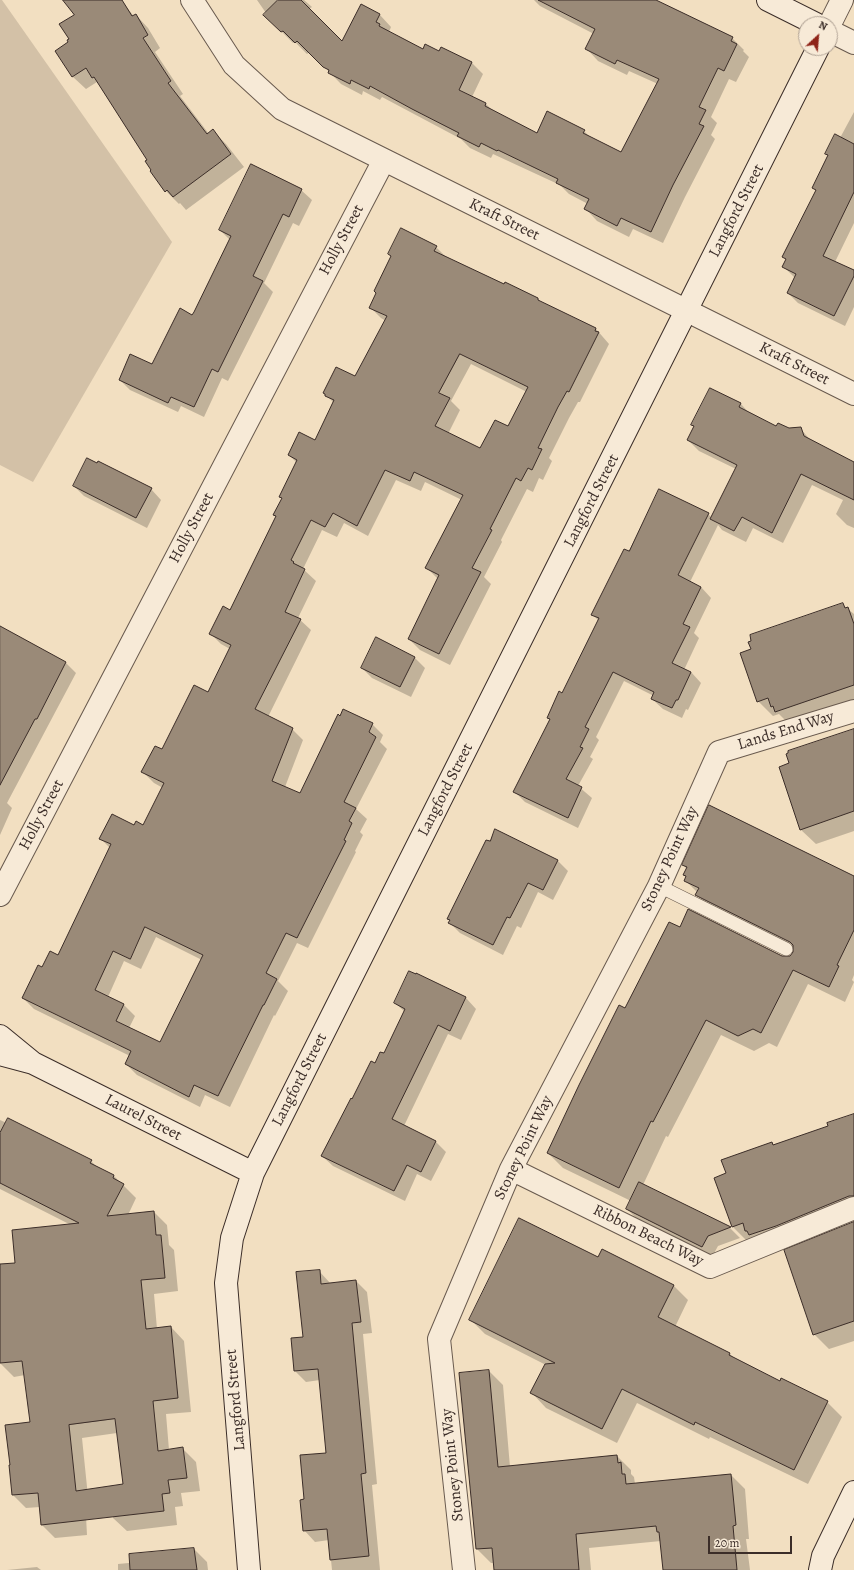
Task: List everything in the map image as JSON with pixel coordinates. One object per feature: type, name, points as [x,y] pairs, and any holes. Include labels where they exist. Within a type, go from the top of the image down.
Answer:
[{"type":"street","name":"Kraft Street","points":[[192,0],[234,65],[282,109],[854,394]]},
{"type":"street","points":[[768,0],[800,16]]},
{"type":"street","points":[[834,16],[842,0]]},
{"type":"street","points":[[838,35],[854,43]]},
{"type":"street","name":"Langford Street","points":[[249,1570],[226,1283],[232,1238],[253,1173],[688,310],[814,56]]},
{"type":"street","name":"Holly Street","points":[[0,895],[384,160]]},
{"type":"street","name":"Lands End Way","points":[[719,752],[854,711]]},
{"type":"street","name":"Stoney Point Way","points":[[464,1570],[439,1339],[511,1169],[659,886],[719,752]]},
{"type":"street","name":"Laurel Street","points":[[0,1036],[33,1063]]},
{"type":"street","name":"Laurel Street","points":[[0,1054],[33,1063],[253,1173]]},
{"type":"street","name":"Ribbon Beach Way","points":[[511,1169],[710,1267],[854,1208]]},
{"type":"street","points":[[820,1570],[823,1556],[854,1492]]},
{"type":"lane","points":[[659,886],[786,949]]},
{"type":"shaded area","points":[[0,0],[2,0],[172,242],[33,482],[0,465]]},
{"type":"building","points":[[63,0],[122,0],[132,16],[136,14],[148,35],[143,38],[171,81],[168,83],[207,134],[213,129],[231,154],[173,197],[167,190],[165,192],[150,171],[151,170],[145,161],[147,160],[94,77],[92,78],[86,68],[72,77],[55,51],[68,42],[67,40],[69,39],[59,24],[74,15]]},
{"type":"building","points":[[278,0],[301,0],[342,41],[361,4],[380,14],[376,22],[380,24],[379,26],[423,49],[425,44],[439,51],[441,47],[472,62],[459,90],[486,103],[485,106],[537,133],[547,111],[585,130],[583,133],[621,152],[659,79],[617,60],[615,64],[585,49],[595,29],[538,0],[656,0],[733,37],[731,41],[737,44],[724,71],[718,68],[699,107],[706,110],[699,124],[704,126],[673,185],[651,232],[621,218],[617,226],[584,209],[589,199],[556,183],[558,179],[481,143],[479,147],[457,136],[459,133],[370,86],[369,89],[351,80],[350,84],[328,73],[329,70],[323,67],[297,41],[295,43],[263,15]]},
{"type":"building","points":[[835,134],[854,144],[854,192],[823,256],[854,270],[854,276],[834,316],[787,293],[796,274],[782,267],[786,259],[782,257],[816,190],[812,188],[828,155],[825,154]]},
{"type":"building","points":[[251,164],[302,189],[289,217],[283,214],[253,276],[263,281],[218,372],[212,369],[194,407],[171,397],[168,403],[119,380],[130,354],[152,364],[180,308],[192,315],[194,312],[231,236],[219,230]]},
{"type":"building","points":[[401,228],[437,246],[434,251],[504,284],[505,282],[538,298],[538,300],[596,328],[595,331],[599,332],[569,392],[567,391],[558,407],[538,448],[542,449],[532,470],[528,468],[521,481],[516,478],[490,529],[492,530],[472,568],[481,572],[439,654],[408,639],[439,575],[425,568],[463,495],[414,472],[410,481],[385,470],[357,526],[333,513],[325,527],[311,520],[291,560],[294,562],[293,563],[305,569],[285,612],[301,619],[255,709],[293,728],[272,781],[300,793],[338,714],[340,716],[343,709],[373,723],[369,732],[376,737],[344,802],[356,808],[349,821],[352,823],[344,840],[346,841],[297,938],[286,933],[266,973],[277,979],[218,1096],[194,1085],[189,1097],[125,1064],[131,1051],[22,998],[38,965],[42,967],[50,951],[58,955],[111,844],[99,839],[112,814],[134,825],[136,821],[143,825],[164,783],[141,772],[155,746],[162,749],[194,685],[208,692],[231,645],[209,634],[223,606],[230,610],[276,516],[273,515],[282,498],[279,497],[297,460],[288,455],[299,432],[315,440],[334,400],[325,396],[323,393],[336,367],[355,376],[387,316],[369,308],[376,293],[374,291],[391,256],[388,254]],"holes":[[[460,354],[528,387],[508,426],[495,420],[480,448],[435,426],[450,398],[439,393]],[[145,927],[203,955],[160,1042],[116,1021],[124,1004],[95,990],[113,951],[130,959]]]},
{"type":"building","points":[[710,388],[741,403],[739,407],[776,426],[778,423],[789,428],[801,427],[804,436],[854,462],[854,500],[801,474],[772,533],[742,517],[734,531],[710,519],[737,465],[687,440],[694,426],[691,425]]},
{"type":"building","points":[[87,458],[97,463],[98,461],[152,488],[136,518],[73,486]]},
{"type":"building","points":[[659,489],[709,513],[678,575],[701,587],[683,624],[690,627],[672,663],[691,672],[678,700],[676,700],[672,708],[651,699],[654,692],[613,672],[585,727],[589,729],[580,747],[583,748],[566,779],[582,787],[568,818],[513,792],[550,719],[547,718],[559,691],[562,693],[599,618],[591,615],[624,549],[629,551]]},
{"type":"building","points":[[843,603],[845,608],[848,607],[854,624],[854,685],[775,712],[773,706],[771,707],[768,698],[757,702],[740,653],[751,649],[748,642],[751,641],[750,635]]},
{"type":"building","points":[[0,626],[66,662],[37,719],[35,719],[0,785]]},
{"type":"building","points":[[376,637],[415,657],[400,687],[361,668]]},
{"type":"building","points":[[854,729],[854,811],[800,830],[779,767],[789,763],[786,754],[788,751]]},
{"type":"building","points":[[709,805],[854,876],[854,930],[837,965],[839,966],[829,987],[793,970],[761,1033],[753,1029],[738,1036],[706,1020],[653,1122],[651,1121],[619,1188],[547,1153],[619,1005],[625,1008],[669,922],[680,927],[688,909],[782,956],[790,956],[793,952],[793,945],[790,942],[695,895],[699,888],[684,881],[686,876],[683,875],[687,867],[682,865]]},
{"type":"building","points":[[495,829],[558,860],[543,890],[528,883],[510,918],[507,917],[493,945],[448,923],[450,920],[447,919],[486,840],[490,841]]},
{"type":"building","points":[[409,971],[466,997],[450,1031],[438,1025],[392,1119],[436,1141],[421,1172],[407,1165],[394,1191],[321,1156],[371,1061],[375,1063],[380,1052],[384,1053],[405,1009],[394,1003]]},
{"type":"building","points":[[854,1114],[854,1196],[849,1196],[776,1226],[749,1235],[747,1231],[745,1231],[743,1223],[732,1227],[714,1178],[726,1173],[721,1160],[772,1142],[773,1145],[828,1126],[827,1123]]},
{"type":"building","points":[[8,1118],[92,1160],[90,1163],[114,1175],[113,1178],[124,1184],[107,1216],[154,1211],[156,1235],[161,1235],[165,1278],[141,1280],[146,1329],[171,1326],[178,1398],[153,1401],[158,1451],[183,1447],[187,1478],[168,1480],[170,1493],[162,1494],[164,1511],[41,1525],[38,1493],[12,1495],[5,1425],[30,1422],[22,1361],[0,1363],[0,1264],[15,1263],[12,1230],[79,1223],[0,1183],[0,1133]],"holes":[[[115,1419],[123,1484],[76,1491],[69,1425]]]},
{"type":"building","points":[[639,1182],[731,1227],[708,1236],[702,1247],[626,1209]]},
{"type":"building","points":[[519,1218],[598,1257],[602,1249],[674,1285],[658,1317],[730,1353],[729,1355],[780,1381],[781,1378],[828,1401],[794,1470],[695,1422],[694,1425],[622,1389],[602,1429],[530,1393],[545,1364],[555,1363],[469,1320]]},
{"type":"building","points":[[854,1222],[854,1321],[813,1335],[784,1250]]},
{"type":"building","points":[[320,1270],[321,1284],[356,1280],[361,1322],[352,1323],[366,1473],[361,1474],[369,1556],[330,1560],[327,1529],[303,1531],[300,1500],[304,1499],[300,1455],[326,1453],[318,1369],[294,1371],[291,1338],[303,1337],[296,1272]]},
{"type":"building","points":[[489,1370],[498,1467],[617,1455],[618,1463],[621,1462],[622,1474],[625,1474],[626,1484],[731,1474],[736,1525],[733,1526],[737,1570],[663,1570],[659,1532],[657,1532],[656,1526],[576,1534],[579,1570],[494,1570],[492,1548],[476,1549],[459,1373]]},
{"type":"building","points":[[194,1548],[197,1570],[130,1570],[129,1554]]}]
